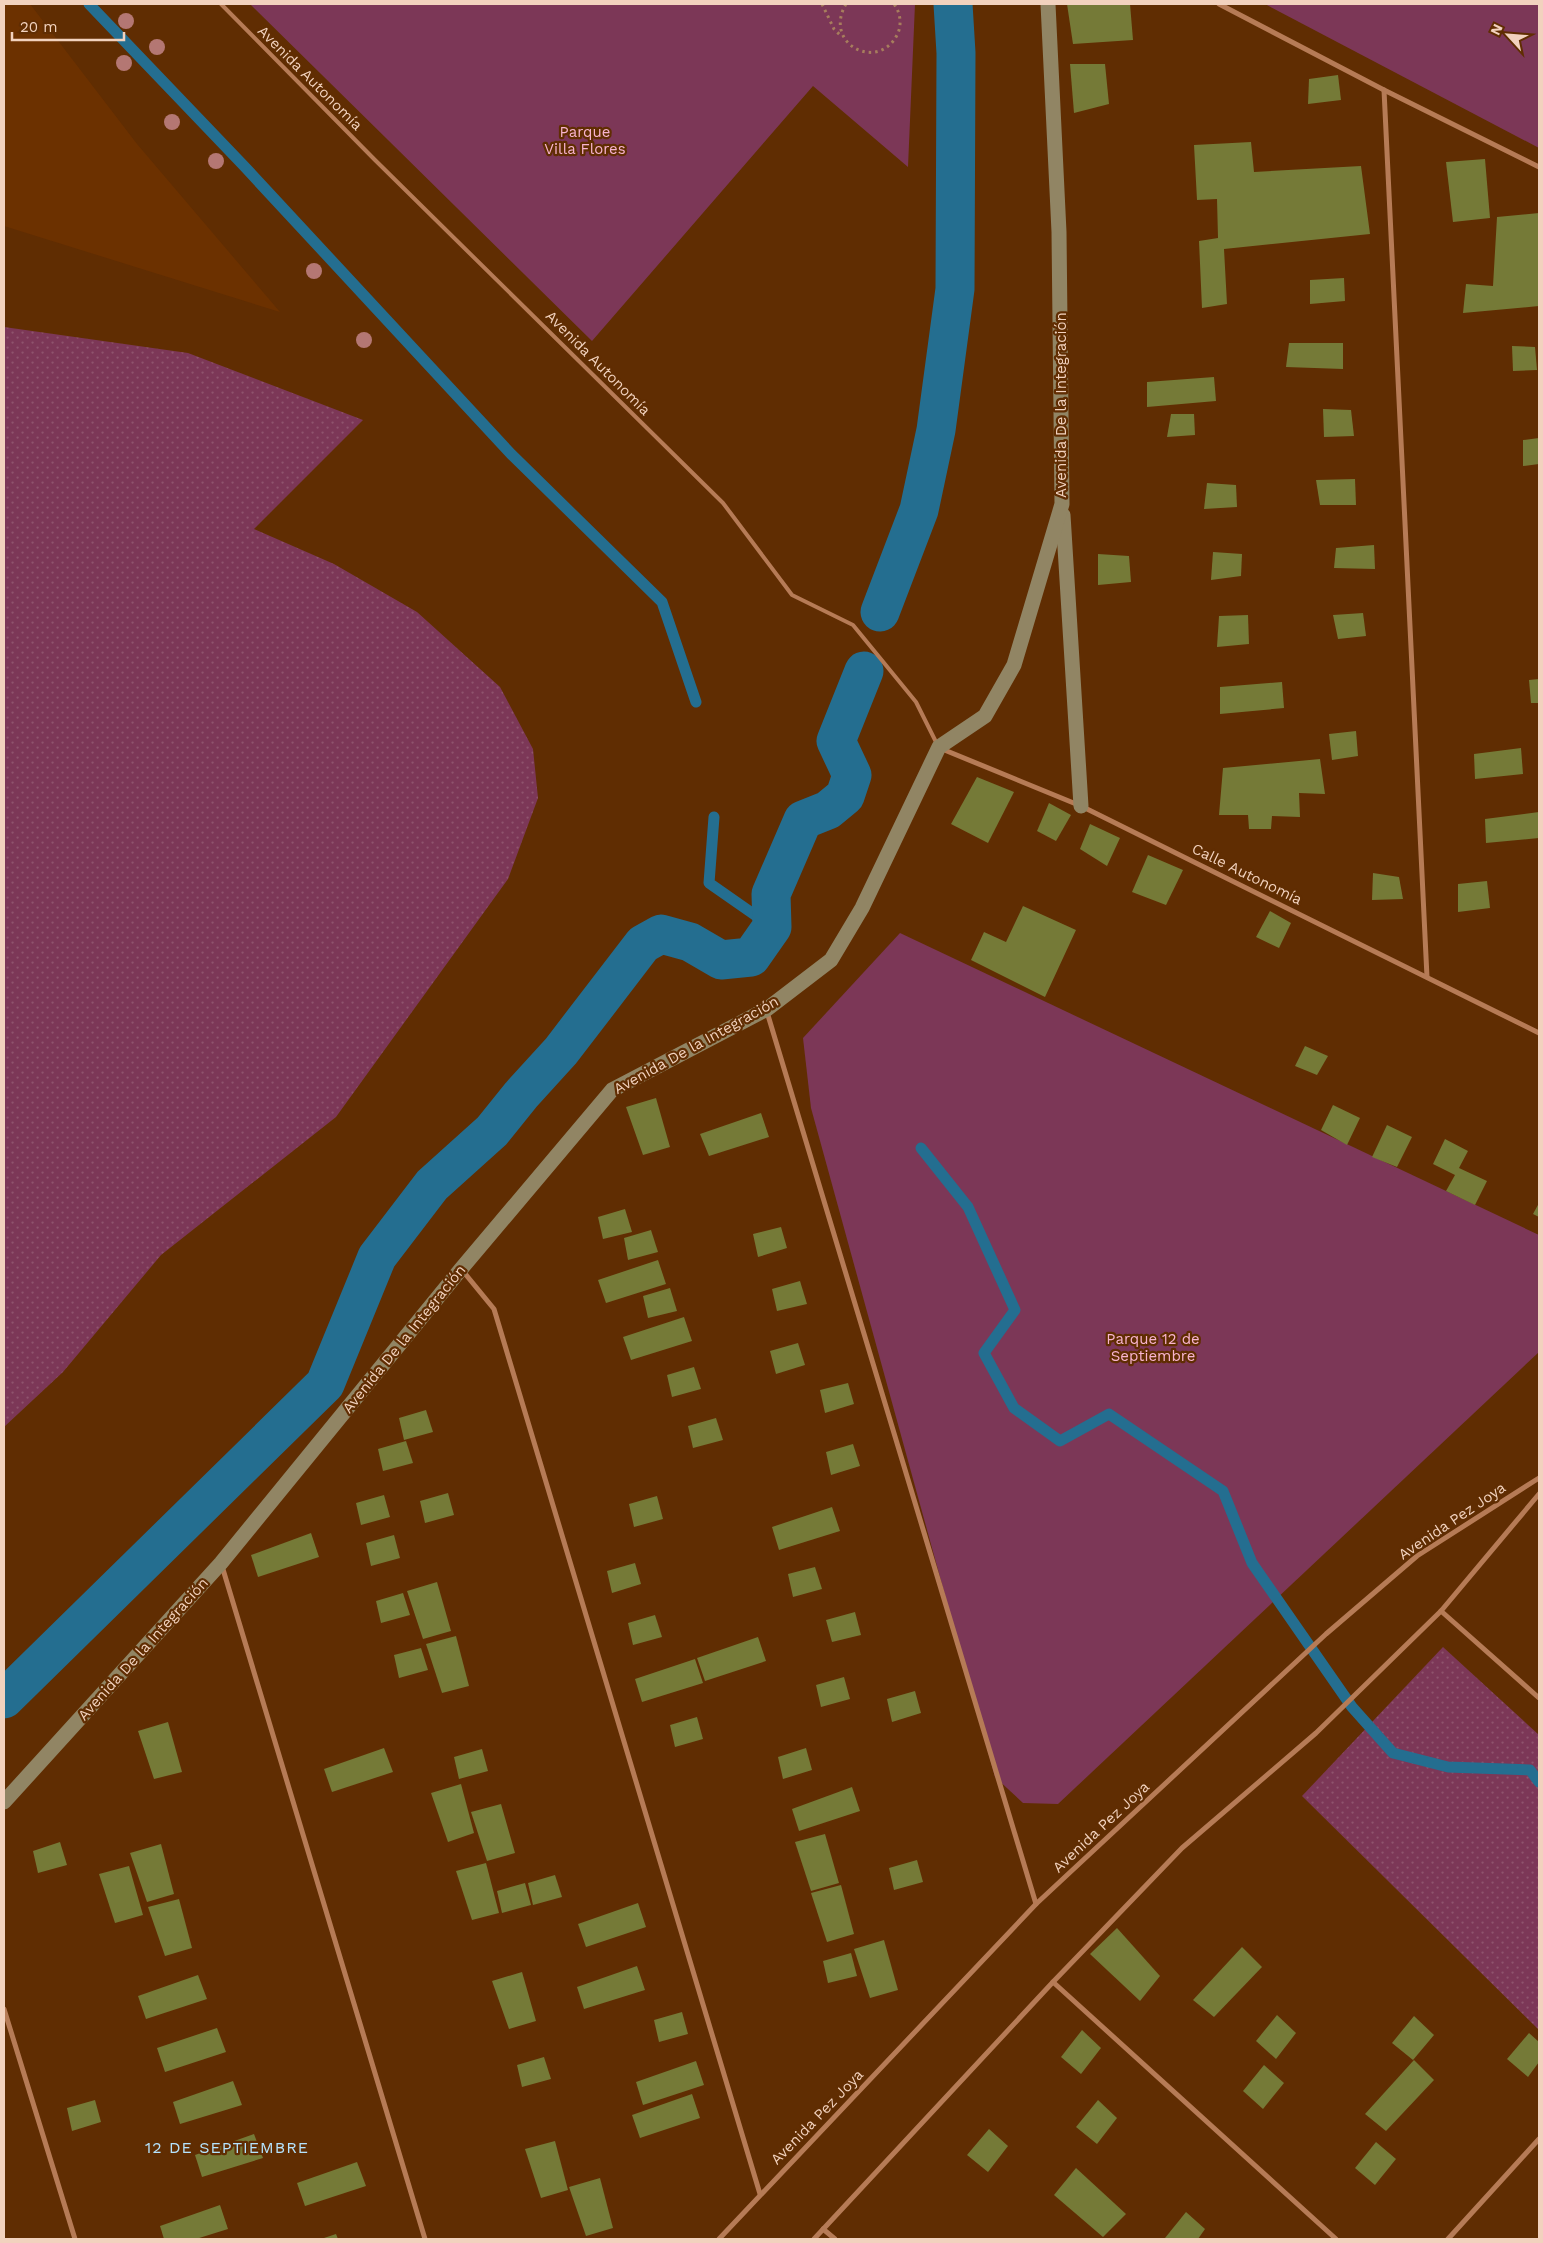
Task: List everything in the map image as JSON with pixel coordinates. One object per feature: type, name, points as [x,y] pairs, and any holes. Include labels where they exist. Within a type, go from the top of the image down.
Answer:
[{"type":"street","name":"Avenida De la Integración","points":[[4,1802],[221,1563],[461,1269],[612,1090],[767,1009],[831,960],[862,908],[938,747],[985,716],[1014,665],[1062,504],[1059,232],[1048,4]]},
{"type":"street","points":[[1219,4],[1384,90],[1539,167]]},
{"type":"street","points":[[1384,90],[1427,977]]},
{"type":"street","points":[[1062,504],[1081,806]]},
{"type":"street","name":"Calle Autonomía","points":[[938,747],[1081,806],[1539,1034]]},
{"type":"street","points":[[767,1009],[1036,1904]]},
{"type":"street","points":[[461,1269],[494,1309],[760,2194]]},
{"type":"street","name":"Avenida Pez Joya","points":[[719,2239],[1036,1904],[1326,1634],[1417,1556],[1539,1478]]},
{"type":"street","points":[[814,2239],[1053,1982],[1182,1848],[1316,1733],[1442,1610],[1539,1494]]},
{"type":"street","points":[[221,1563],[425,2239]]},
{"type":"street","points":[[1442,1610],[1539,1698]]},
{"type":"street","points":[[1053,1982],[1336,2239]]},
{"type":"street","points":[[4,2009],[75,2239]]},
{"type":"street","points":[[1448,2239],[1539,2139]]},
{"type":"street","points":[[823,2229],[835,2239]]},
{"type":"lane","name":"Avenida Autonomía","points":[[221,4],[375,160],[723,503],[792,595],[853,624],[916,702],[938,747]]},
{"type":"path","points":[[822,4],[834,29],[844,40],[859,51],[868,53],[887,48],[894,40],[899,30],[898,10],[894,4]]},
{"type":"path","points":[[844,40],[839,22],[840,13],[846,4]]},
{"type":"shaded area","points":[[4,4],[30,4],[137,144],[280,312],[4,226]]},
{"type":"green space","name":"Parque Villa Flores","points":[[250,4],[915,4],[908,167],[813,86],[592,341]]},
{"type":"green space","points":[[1265,4],[1539,4],[1539,148]]},
{"type":"green space","points":[[4,327],[188,353],[363,420],[254,529],[334,564],[417,612],[500,687],[533,749],[538,798],[508,879],[336,1117],[161,1255],[63,1372],[4,1427]]},
{"type":"green space","name":"Parque 12 de Septiembre","points":[[900,933],[1539,1235],[1539,1352],[1058,1804],[1023,1803],[995,1777],[811,1108],[803,1038]]},
{"type":"green space","points":[[1443,1647],[1539,1735],[1539,2030],[1302,1796]]},
{"type":"building","points":[[1067,4],[1130,4],[1133,40],[1073,44]]},
{"type":"building","points":[[1070,64],[1105,64],[1109,104],[1074,113]]},
{"type":"building","points":[[1338,75],[1341,100],[1308,104],[1309,79]]},
{"type":"building","points":[[1251,142],[1254,172],[1361,166],[1370,234],[1224,249],[1227,304],[1202,308],[1199,241],[1218,238],[1217,199],[1197,200],[1194,145]]},
{"type":"building","points":[[1485,159],[1490,218],[1453,222],[1446,162]]},
{"type":"building","points":[[1539,213],[1539,306],[1463,313],[1466,284],[1493,286],[1497,217]]},
{"type":"building","points":[[1344,278],[1345,301],[1310,304],[1310,280]]},
{"type":"building","points":[[1289,343],[1343,343],[1343,369],[1286,367]]},
{"type":"building","points":[[1512,346],[1535,347],[1537,370],[1513,371]]},
{"type":"building","points":[[1214,377],[1216,401],[1147,407],[1147,382]]},
{"type":"building","points":[[1323,409],[1351,410],[1354,436],[1324,437]]},
{"type":"building","points":[[1171,414],[1194,414],[1195,435],[1167,437]]},
{"type":"building","points":[[1539,438],[1539,464],[1523,466],[1523,440]]},
{"type":"building","points":[[1355,479],[1356,505],[1320,505],[1316,480]]},
{"type":"building","points":[[1207,483],[1236,485],[1237,507],[1204,509]]},
{"type":"building","points":[[1374,545],[1375,569],[1334,568],[1336,548]]},
{"type":"building","points":[[1213,552],[1242,554],[1241,576],[1211,580]]},
{"type":"building","points":[[1098,554],[1129,556],[1131,582],[1098,585]]},
{"type":"building","points":[[1363,613],[1366,636],[1338,639],[1333,615]]},
{"type":"building","points":[[1248,615],[1249,644],[1217,647],[1219,616]]},
{"type":"building","points":[[1539,679],[1539,703],[1531,703],[1529,680]]},
{"type":"building","points":[[1282,682],[1284,708],[1220,714],[1220,687]]},
{"type":"building","points":[[1356,731],[1358,756],[1332,760],[1329,734]]},
{"type":"building","points":[[1521,748],[1523,774],[1475,779],[1474,754]]},
{"type":"building","points":[[1320,759],[1325,794],[1299,793],[1300,817],[1272,816],[1271,829],[1249,829],[1248,815],[1219,815],[1223,768]]},
{"type":"building","points":[[977,777],[1014,792],[988,843],[951,824]]},
{"type":"building","points":[[1049,803],[1071,815],[1056,841],[1037,831]]},
{"type":"building","points":[[1539,812],[1539,838],[1486,843],[1485,819]]},
{"type":"building","points":[[1090,824],[1120,838],[1107,866],[1080,849]]},
{"type":"building","points":[[1148,855],[1183,870],[1166,905],[1132,892]]},
{"type":"building","points":[[1373,873],[1399,877],[1403,899],[1372,900]]},
{"type":"building","points":[[1487,881],[1490,908],[1458,912],[1458,884]]},
{"type":"building","points":[[1023,906],[1076,930],[1045,997],[971,960],[984,932],[1006,942]]},
{"type":"building","points":[[1270,911],[1291,923],[1279,948],[1256,937]]},
{"type":"building","points":[[1305,1046],[1328,1056],[1317,1075],[1295,1066]]},
{"type":"building","points":[[656,1098],[670,1147],[643,1155],[626,1107]]},
{"type":"building","points":[[1333,1105],[1360,1118],[1347,1145],[1321,1130]]},
{"type":"building","points":[[761,1113],[769,1137],[709,1156],[700,1134]]},
{"type":"building","points":[[1387,1125],[1412,1137],[1397,1167],[1372,1157]]},
{"type":"building","points":[[1445,1139],[1468,1151],[1459,1168],[1487,1181],[1475,1205],[1446,1191],[1455,1175],[1433,1164]]},
{"type":"building","points":[[1539,1203],[1539,1217],[1533,1214]]},
{"type":"building","points":[[625,1209],[632,1232],[603,1239],[598,1217]]},
{"type":"building","points":[[781,1227],[787,1248],[758,1257],[753,1234]]},
{"type":"building","points":[[651,1230],[658,1252],[628,1260],[624,1238]]},
{"type":"building","points":[[658,1260],[666,1284],[606,1303],[598,1280]]},
{"type":"building","points":[[800,1281],[807,1304],[777,1311],[772,1289]]},
{"type":"building","points":[[670,1288],[677,1311],[648,1318],[643,1296]]},
{"type":"building","points":[[684,1317],[692,1341],[631,1360],[623,1337]]},
{"type":"building","points":[[798,1343],[805,1365],[776,1374],[770,1351]]},
{"type":"building","points":[[694,1367],[701,1389],[672,1397],[667,1375]]},
{"type":"building","points":[[848,1383],[854,1404],[825,1413],[820,1390]]},
{"type":"building","points":[[426,1410],[433,1432],[404,1440],[399,1418]]},
{"type":"building","points":[[716,1418],[723,1440],[693,1448],[688,1426]]},
{"type":"building","points":[[406,1441],[413,1463],[383,1471],[378,1449]]},
{"type":"building","points":[[853,1444],[860,1466],[831,1475],[826,1452]]},
{"type":"building","points":[[448,1493],[454,1515],[425,1523],[420,1501]]},
{"type":"building","points":[[384,1495],[390,1517],[361,1525],[356,1503]]},
{"type":"building","points":[[657,1496],[663,1519],[634,1527],[629,1504]]},
{"type":"building","points":[[832,1507],[840,1531],[779,1550],[772,1527]]},
{"type":"building","points":[[311,1533],[319,1557],[258,1577],[251,1555]]},
{"type":"building","points":[[394,1535],[400,1558],[371,1566],[366,1543]]},
{"type":"building","points":[[635,1563],[641,1584],[612,1593],[607,1571]]},
{"type":"building","points":[[815,1567],[822,1589],[793,1597],[788,1574]]},
{"type":"building","points":[[437,1582],[451,1631],[423,1639],[407,1591]]},
{"type":"building","points":[[403,1593],[410,1615],[381,1623],[376,1601]]},
{"type":"building","points":[[855,1612],[861,1635],[832,1642],[826,1620]]},
{"type":"building","points":[[655,1615],[662,1637],[633,1645],[628,1623]]},
{"type":"building","points":[[456,1636],[469,1686],[442,1693],[426,1644]]},
{"type":"building","points":[[758,1637],[766,1661],[705,1681],[697,1658]]},
{"type":"building","points":[[421,1648],[428,1670],[399,1678],[394,1655]]},
{"type":"building","points":[[695,1659],[703,1683],[642,1702],[635,1679]]},
{"type":"building","points":[[844,1677],[850,1699],[821,1707],[816,1685]]},
{"type":"building","points":[[915,1691],[921,1713],[892,1722],[887,1699]]},
{"type":"building","points":[[697,1717],[703,1739],[675,1747],[670,1725]]},
{"type":"building","points":[[168,1722],[182,1772],[154,1779],[138,1731]]},
{"type":"building","points":[[384,1748],[393,1772],[332,1792],[324,1769]]},
{"type":"building","points":[[806,1748],[812,1770],[783,1779],[778,1757]]},
{"type":"building","points":[[482,1749],[488,1771],[459,1779],[454,1757]]},
{"type":"building","points":[[461,1784],[474,1833],[448,1842],[431,1793]]},
{"type":"building","points":[[852,1787],[860,1811],[799,1831],[792,1809]]},
{"type":"building","points":[[501,1804],[515,1853],[487,1861],[471,1812]]},
{"type":"building","points":[[825,1834],[839,1883],[811,1891],[795,1842]]},
{"type":"building","points":[[60,1842],[67,1865],[38,1873],[33,1851]]},
{"type":"building","points":[[161,1844],[174,1894],[147,1902],[130,1853]]},
{"type":"building","points":[[917,1860],[923,1882],[894,1890],[889,1868]]},
{"type":"building","points":[[486,1863],[499,1913],[472,1920],[456,1871]]},
{"type":"building","points":[[129,1866],[143,1915],[115,1923],[99,1874]]},
{"type":"building","points":[[555,1875],[562,1897],[533,1905],[528,1883]]},
{"type":"building","points":[[525,1883],[531,1905],[502,1913],[497,1891]]},
{"type":"building","points":[[841,1885],[854,1934],[827,1942],[811,1893]]},
{"type":"building","points":[[179,1899],[192,1948],[165,1956],[148,1907]]},
{"type":"building","points":[[638,1903],[646,1927],[586,1947],[578,1924]]},
{"type":"building","points":[[1117,1928],[1160,1976],[1140,2001],[1090,1954]]},
{"type":"building","points":[[884,1940],[898,1990],[870,1998],[854,1949]]},
{"type":"building","points":[[1242,1947],[1262,1967],[1214,2017],[1193,2000]]},
{"type":"building","points":[[851,1953],[857,1976],[828,1983],[823,1961]]},
{"type":"building","points":[[637,1966],[645,1990],[584,2009],[577,1987]]},
{"type":"building","points":[[522,1972],[536,2021],[509,2029],[492,1981]]},
{"type":"building","points":[[198,1975],[207,1999],[146,2019],[138,1996]]},
{"type":"building","points":[[682,2012],[688,2034],[659,2042],[654,2020]]},
{"type":"building","points":[[1277,2015],[1296,2033],[1276,2059],[1256,2041]]},
{"type":"building","points":[[1414,2016],[1434,2035],[1413,2060],[1392,2043]]},
{"type":"building","points":[[217,2028],[226,2052],[165,2072],[157,2048]]},
{"type":"building","points":[[1082,2030],[1101,2048],[1081,2074],[1061,2057]]},
{"type":"building","points":[[1529,2033],[1539,2042],[1539,2062],[1528,2077],[1507,2059]]},
{"type":"building","points":[[544,2057],[551,2079],[522,2087],[517,2065]]},
{"type":"building","points":[[1414,2060],[1434,2080],[1386,2131],[1365,2114]]},
{"type":"building","points":[[696,2061],[704,2085],[643,2105],[636,2082]]},
{"type":"building","points":[[1264,2065],[1284,2083],[1263,2109],[1243,2091]]},
{"type":"building","points":[[233,2081],[242,2105],[180,2124],[173,2102]]},
{"type":"building","points":[[692,2094],[700,2118],[640,2138],[632,2115]]},
{"type":"building","points":[[95,2100],[101,2122],[72,2131],[67,2108]]},
{"type":"building","points":[[1098,2100],[1117,2118],[1097,2144],[1076,2127]]},
{"type":"building","points":[[989,2129],[1008,2146],[988,2172],[967,2155]]},
{"type":"building","points":[[254,2134],[263,2158],[202,2177],[195,2155]]},
{"type":"building","points":[[555,2141],[568,2190],[541,2198],[525,2149]]},
{"type":"building","points":[[1376,2142],[1396,2159],[1375,2185],[1355,2168]]},
{"type":"building","points":[[357,2162],[366,2186],[305,2206],[297,2183]]},
{"type":"building","points":[[1076,2168],[1126,2214],[1103,2237],[1054,2195]]},
{"type":"building","points":[[600,2178],[613,2228],[586,2236],[569,2187]]},
{"type":"building","points":[[220,2205],[228,2229],[196,2239],[164,2239],[160,2226]]},
{"type":"building","points":[[1186,2212],[1205,2229],[1198,2239],[1165,2238]]},
{"type":"building","points":[[336,2234],[338,2239],[321,2239]]},
{"type":"waterway","points":[[89,4],[244,166],[511,454],[662,602],[696,702]]},
{"type":"waterway","points":[[880,612],[919,510],[936,430],[955,289],[956,53],[953,4]]},
{"type":"waterway","points":[[4,1699],[325,1384],[377,1257],[432,1185],[492,1131],[521,1095],[561,1051],[643,944],[661,934],[690,942],[721,960],[751,957],[772,927],[771,894],[803,820],[828,810],[845,796],[852,775],[836,741],[864,671]]},
{"type":"waterway","points":[[714,817],[709,883],[772,927]]},
{"type":"waterway","points":[[921,1148],[968,1207],[1015,1310],[984,1353],[1014,1408],[1060,1441],[1109,1414],[1223,1491],[1252,1563],[1352,1707],[1393,1753],[1448,1767],[1530,1770],[1539,1782]]},
{"type":"district","name":"12 DE SEPTIEMBRE","points":[[227,2147]]}]
